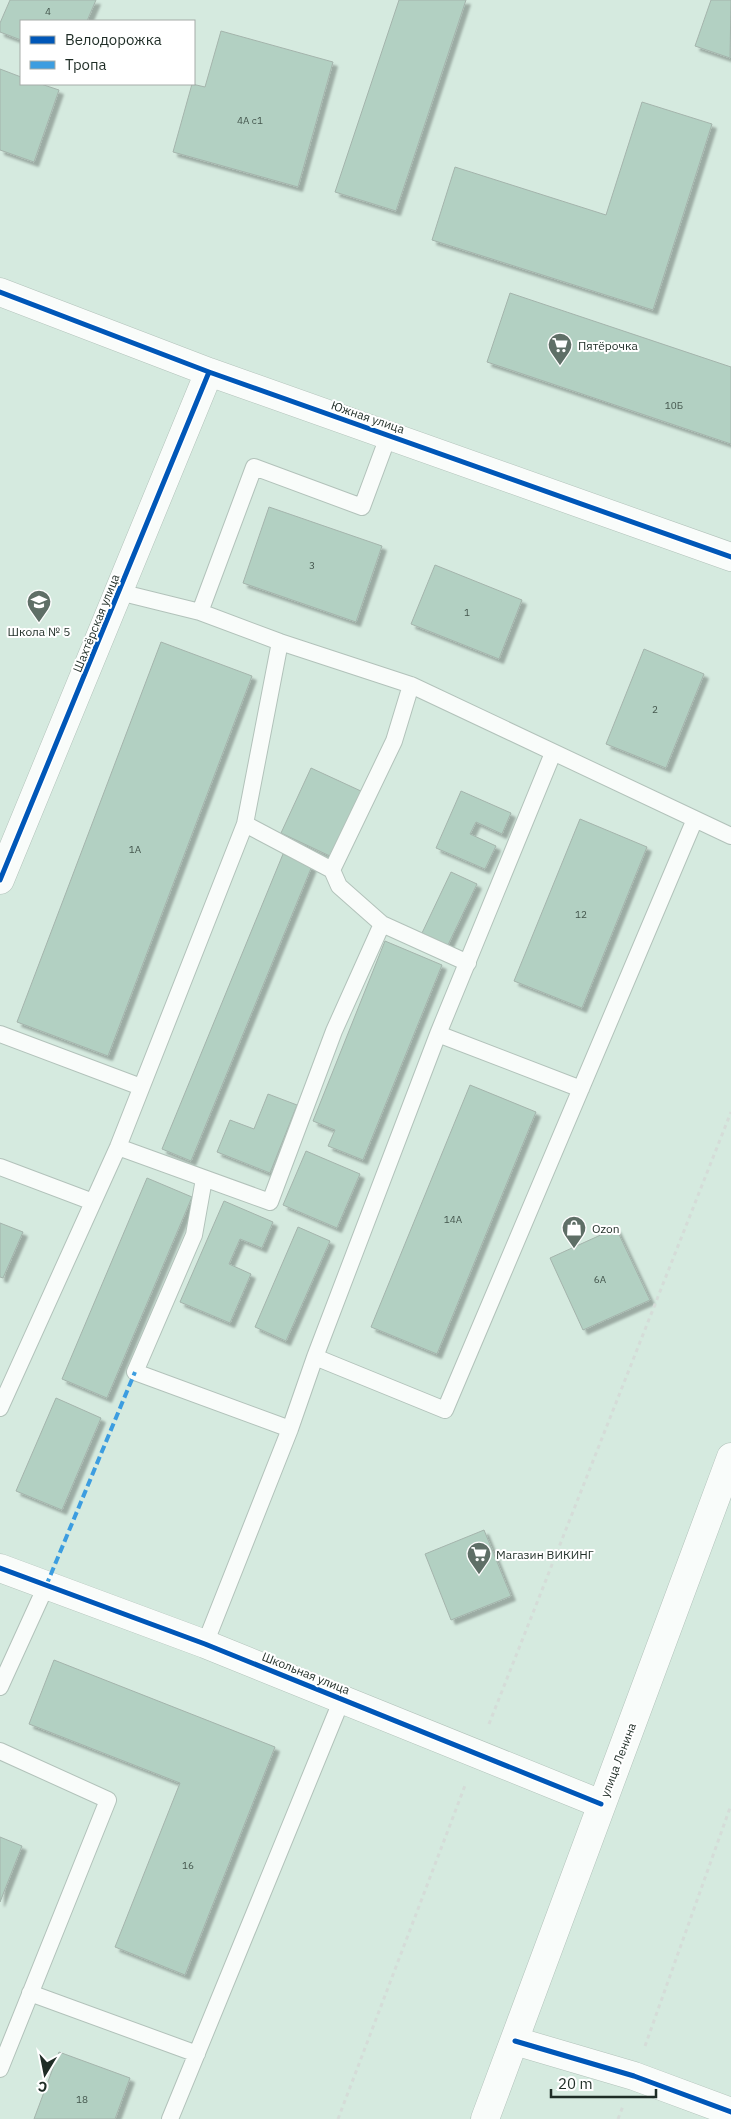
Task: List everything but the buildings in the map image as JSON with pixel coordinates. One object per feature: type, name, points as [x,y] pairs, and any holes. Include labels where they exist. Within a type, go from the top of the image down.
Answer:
[{"type":"street","name":"Южная улица","points":[[0,292],[209,372],[389,434],[731,557]]},
{"type":"street","name":"Шахтёрская улица","points":[[0,880],[209,372]]},
{"type":"street","name":"улица Ленина","points":[[485,2119],[731,1457]]},
{"type":"street","name":"Школьная улица","points":[[0,1568],[205,1644],[601,1804]]},
{"type":"street","points":[[515,2041],[634,2076],[731,2112]]},
{"type":"lane","points":[[200,612],[254,467],[362,506],[389,434]]},
{"type":"lane","points":[[119,592],[200,612],[280,642],[410,685],[731,836]]},
{"type":"lane","points":[[0,1408],[118,1147],[245,824],[280,642]]},
{"type":"lane","points":[[332,870],[394,741],[410,685]]},
{"type":"lane","points":[[205,1644],[290,1430],[315,1356],[438,1034],[553,753]]},
{"type":"lane","points":[[315,1356],[445,1410],[695,819]]},
{"type":"lane","points":[[245,824],[332,870],[339,886],[382,924],[468,963]]},
{"type":"lane","points":[[118,1147],[270,1202],[334,1031],[382,924]]},
{"type":"lane","points":[[0,1034],[141,1087]]},
{"type":"lane","points":[[438,1034],[581,1088]]},
{"type":"lane","points":[[0,1168],[93,1202]]},
{"type":"lane","points":[[204,1179],[194,1234],[135,1372],[290,1430]]},
{"type":"lane","points":[[0,1687],[46,1586]]},
{"type":"lane","points":[[170,2119],[342,1699]]},
{"type":"lane","points":[[0,1751],[108,1800],[0,2069]]},
{"type":"lane","points":[[30,1993],[197,2054]]},
{"type":"path","points":[[338,2119],[477,1754],[731,1112]]},
{"type":"path","points":[[618,2119],[731,1805]]},
{"type":"marked path","points":[[46,1586],[135,1372]]},
{"type":"cycle path","points":[[0,292],[209,372],[731,557]]},
{"type":"cycle path","points":[[0,880],[209,372]]},
{"type":"cycle path","points":[[0,1568],[205,1644],[601,1804]]},
{"type":"cycle path","points":[[515,2041],[634,2076],[731,2112]]},
{"type":"place","name":"Пятёрочка","points":[[560,366]]},
{"type":"place","name":"Школа № 5","points":[[39,623]]},
{"type":"place","name":"Ozon","points":[[574,1249]]},
{"type":"place","name":"Магазин ВИКИНГ","points":[[479,1575]]}]
